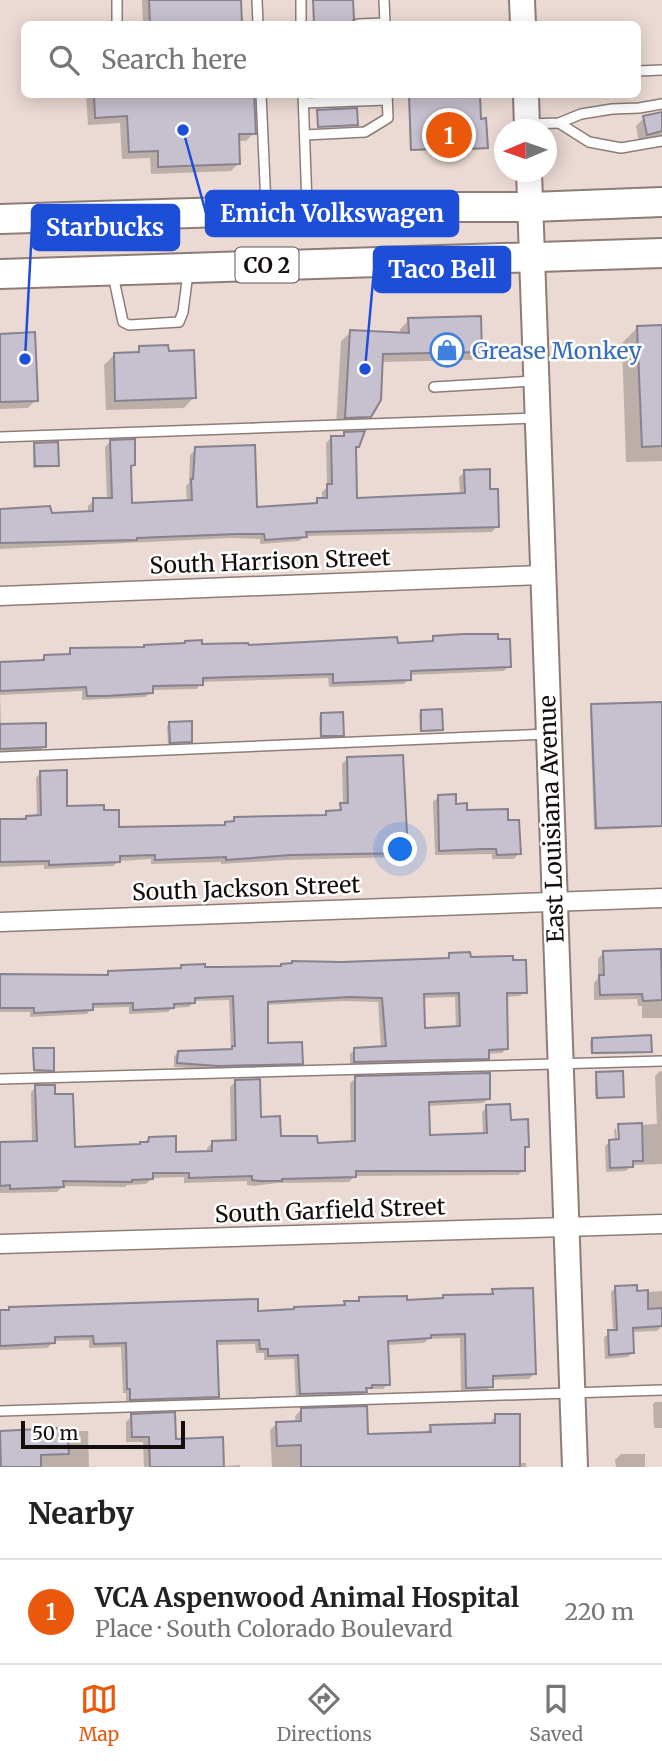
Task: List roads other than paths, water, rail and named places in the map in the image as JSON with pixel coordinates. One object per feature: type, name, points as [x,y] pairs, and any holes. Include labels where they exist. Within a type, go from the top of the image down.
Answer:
[{"type":"main road","points":[[0,219],[662,202]]},
{"type":"main road","name":"CO 2","points":[[0,274],[662,253]]},
{"type":"street","points":[[522,0],[523,21]]},
{"type":"street","points":[[526,98],[527,119]]},
{"type":"street","name":"East Louisiana Avenue","points":[[530,182],[575,1467]]},
{"type":"street","name":"South Harrison Street","points":[[0,596],[542,575]]},
{"type":"street","name":"South Jackson Street","points":[[0,922],[662,898]]},
{"type":"street","name":"South Garfield Street","points":[[0,1244],[662,1224]]},
{"type":"lane","points":[[117,0],[117,21]]},
{"type":"lane","points":[[257,0],[258,21]]},
{"type":"lane","points":[[301,0],[301,21]]},
{"type":"lane","points":[[384,0],[385,21]]},
{"type":"lane","points":[[641,71],[662,70]]},
{"type":"lane","points":[[261,98],[266,211]]},
{"type":"lane","points":[[307,210],[304,99],[346,98]]},
{"type":"lane","points":[[305,135],[365,132],[388,118],[387,98]]},
{"type":"lane","points":[[559,123],[581,114],[662,104]]},
{"type":"lane","points":[[559,123],[589,142],[621,148],[662,141]]},
{"type":"lane","points":[[111,270],[123,321],[130,325],[179,321],[183,312],[189,267]]},
{"type":"lane","points":[[433,387],[536,381]]},
{"type":"lane","points":[[0,437],[537,418]]},
{"type":"lane","points":[[0,757],[548,734]]},
{"type":"lane","points":[[0,1079],[662,1060]]},
{"type":"lane","points":[[0,1411],[662,1390]]},
{"type":"place","name":"Emich Volkswagen","points":[[183,130]]},
{"type":"place","name":"VCA Aspenwood Animal Hospital","points":[[449,135]]},
{"type":"place","name":"Grease Monkey","points":[[447,350]]},
{"type":"place","name":"Starbucks","points":[[25,359]]},
{"type":"place","name":"Taco Bell","points":[[365,369]]}]
